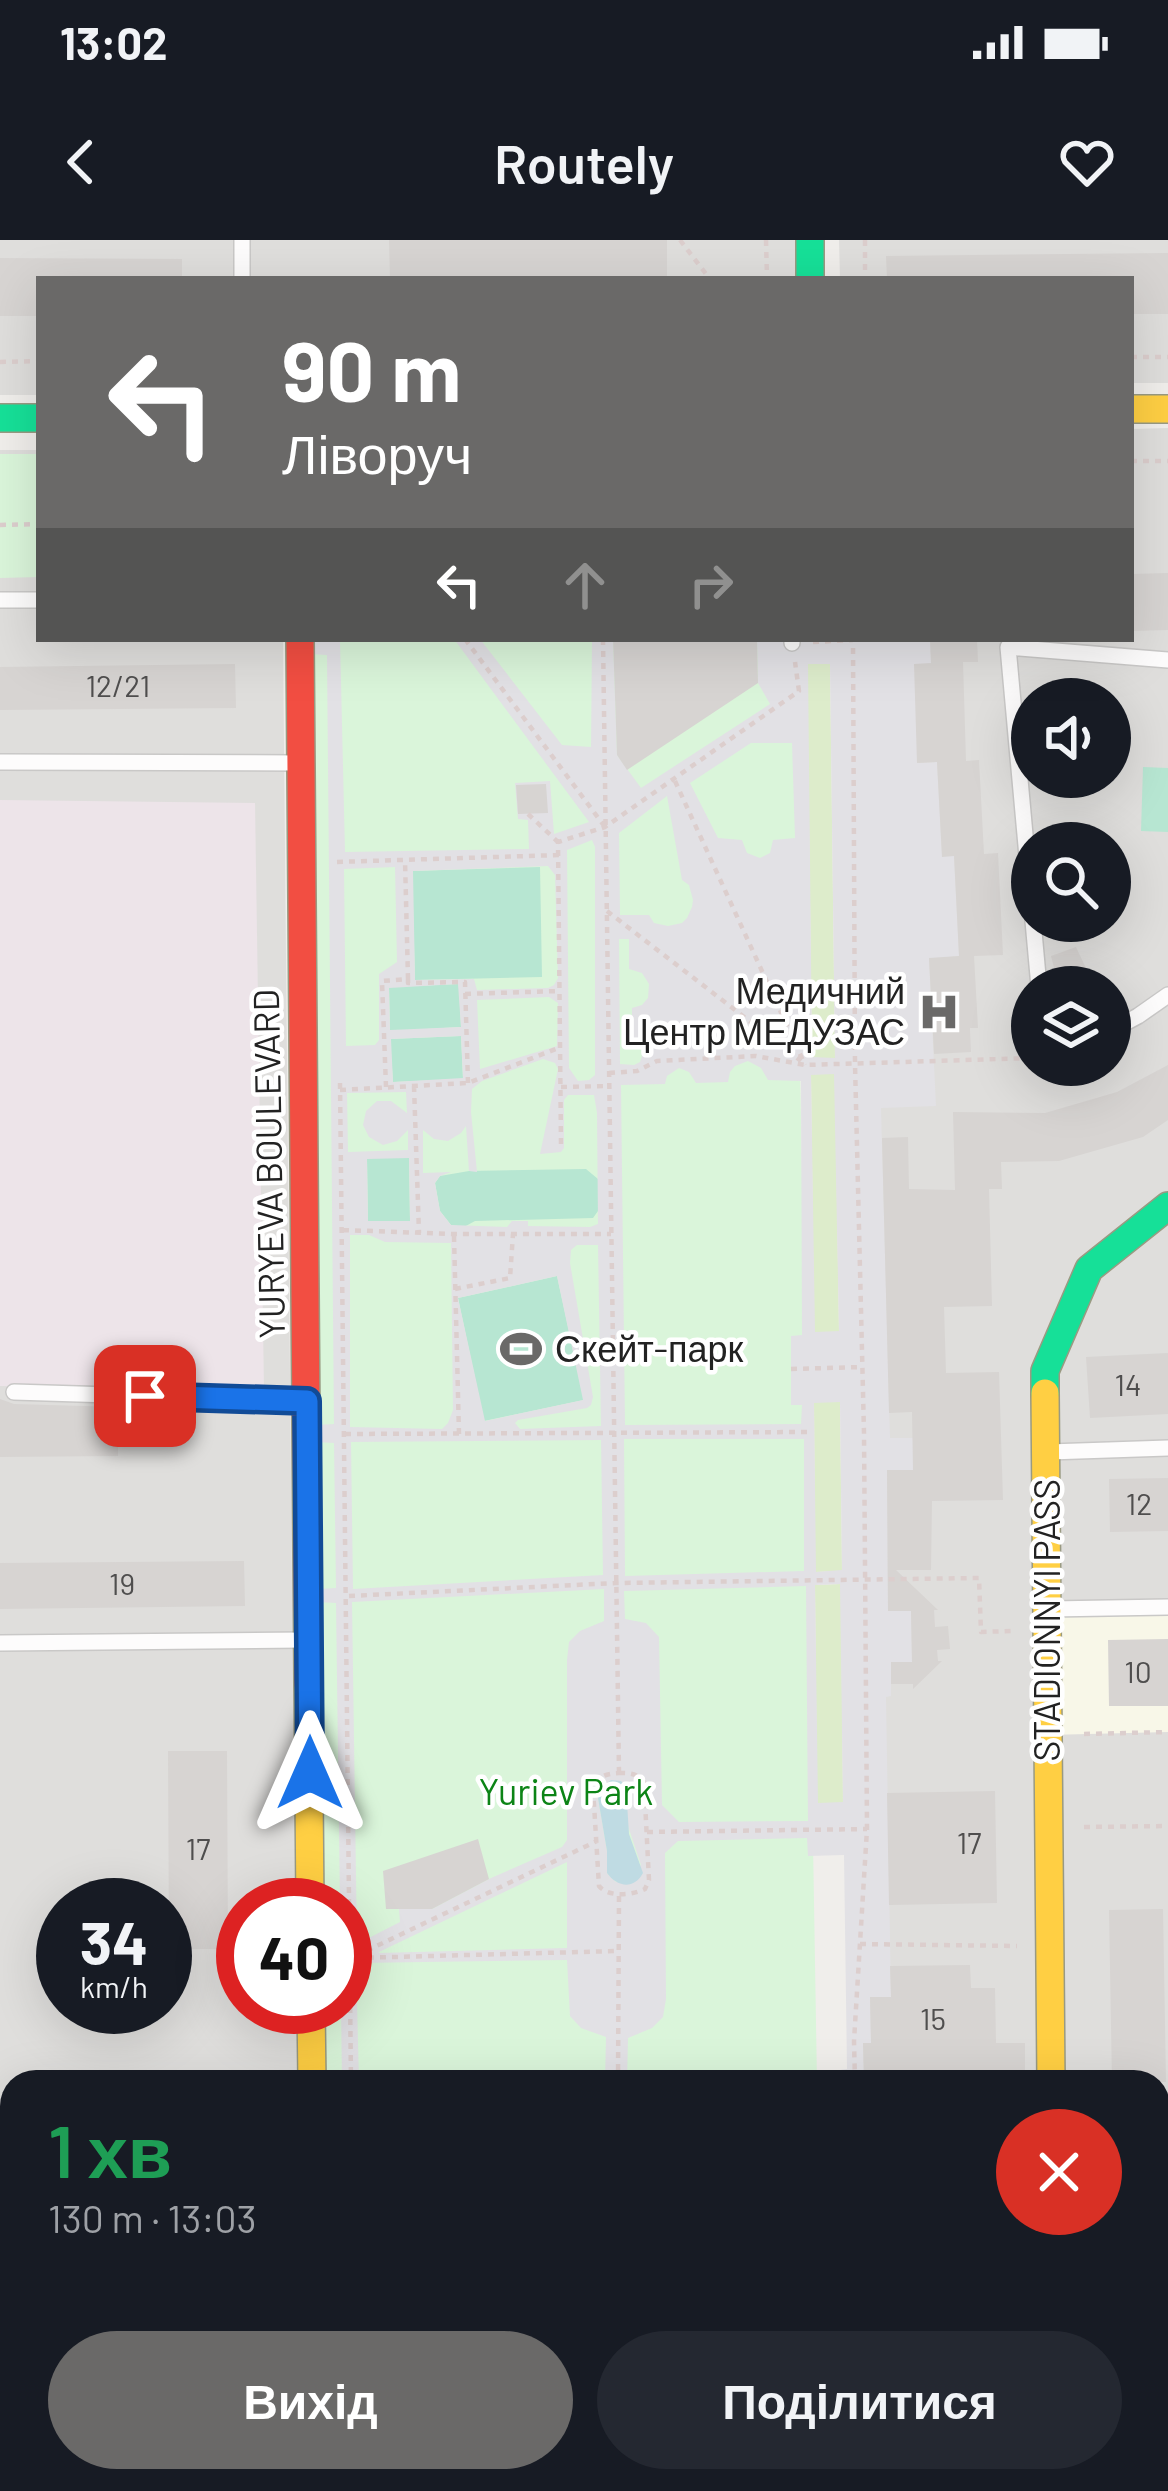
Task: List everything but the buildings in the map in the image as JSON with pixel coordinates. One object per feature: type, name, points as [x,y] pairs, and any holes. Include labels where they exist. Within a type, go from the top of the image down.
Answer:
[{"type":"street","points":[[810,240],[810,276]]},
{"type":"street","points":[[1134,409],[1168,409]]},
{"type":"street","points":[[0,418],[36,418]]},
{"type":"street","name":"YURYEVA BOULEVARD","points":[[300,642],[310,1878]]},
{"type":"street","name":"STADIONNYI PASS","points":[[1051,2070],[1046,1371],[1089,1269],[1168,1206]]},
{"type":"street","points":[[311,2034],[312,2070]]},
{"type":"lane","points":[[242,240],[242,276]]},
{"type":"lane","points":[[0,601],[36,600]]},
{"type":"lane","points":[[1024,822],[1008,647],[1168,660]]},
{"type":"lane","points":[[0,762],[301,763]]},
{"type":"lane","points":[[1131,1020],[1168,995]]},
{"type":"lane","points":[[14,1392],[307,1401]]},
{"type":"lane","points":[[1046,1452],[1168,1448]]},
{"type":"lane","points":[[1047,1619],[1168,1607]]},
{"type":"lane","points":[[0,1643],[309,1640]]},
{"type":"path","points":[[680,240],[708,276]]},
{"type":"path","points":[[766,240],[767,276]]},
{"type":"path","points":[[865,240],[865,276]]},
{"type":"path","points":[[1134,357],[1168,357]]},
{"type":"path","points":[[0,362],[36,361]]},
{"type":"path","points":[[1134,461],[1168,460]]},
{"type":"path","points":[[0,525],[36,524]]},
{"type":"path","points":[[468,642],[605,827]]},
{"type":"path","points":[[603,642],[619,1773]]},
{"type":"path","points":[[558,842],[605,827],[799,691],[792,642]]},
{"type":"path","points":[[853,642],[867,1829],[855,2070]]},
{"type":"path","points":[[674,779],[805,1065]]},
{"type":"path","points":[[528,814],[558,842],[561,1144]]},
{"type":"path","points":[[337,862],[559,855]]},
{"type":"path","points":[[405,860],[408,983],[465,982],[467,1083]]},
{"type":"path","points":[[607,911],[805,1065]]},
{"type":"path","points":[[386,1087],[382,981],[408,980]]},
{"type":"path","points":[[465,994],[560,992]]},
{"type":"path","points":[[340,1090],[467,1083],[561,1047]]},
{"type":"path","points":[[609,1073],[637,1072],[657,1060],[757,1056],[805,1065],[1011,1059]]},
{"type":"path","points":[[340,1067],[347,1878]]},
{"type":"path","points":[[415,1086],[419,1233]]},
{"type":"path","points":[[561,1088],[609,1087]]},
{"type":"path","points":[[343,1230],[611,1234]]},
{"type":"path","points":[[454,1234],[459,1434]]},
{"type":"path","points":[[455,1289],[510,1278],[513,1234]]},
{"type":"path","points":[[791,1370],[862,1367]]},
{"type":"path","points":[[308,1434],[808,1432]]},
{"type":"path","points":[[347,1596],[616,1583],[979,1578],[981,1632],[1047,1619]]},
{"type":"path","points":[[1048,1735],[1168,1732]]},
{"type":"path","points":[[629,1773],[644,1782],[647,1832],[650,1880],[645,1889],[604,1892],[599,1886],[593,1788],[598,1778],[629,1773]]},
{"type":"path","points":[[1049,1828],[1168,1826]]},
{"type":"path","points":[[647,1832],[867,1829]]},
{"type":"path","points":[[372,1948],[597,1841]]},
{"type":"path","points":[[617,2070],[619,1894]]},
{"type":"path","points":[[860,1944],[1051,1947]]},
{"type":"path","points":[[372,1959],[618,1951]]},
{"type":"path","points":[[349,2034],[351,2070]]},
{"type":"shaded area","points":[[0,240],[799,240],[799,276],[36,276],[36,395],[0,395]]},
{"type":"shaded area","points":[[839,240],[1168,240],[1168,383],[1134,383],[1134,276],[840,276]]},
{"type":"shaded area","points":[[1168,428],[1168,2070],[859,2070],[841,642],[1134,642],[1134,429]]},
{"type":"shaded area","points":[[0,450],[36,450],[36,642],[283,642],[295,1878],[216,1878],[216,2034],[296,2034],[297,2070],[0,2070]]},
{"type":"shaded area","points":[[309,642],[340,642],[345,852],[529,849],[528,820],[518,819],[515,783],[550,781],[554,834],[589,822],[456,642],[482,642],[562,745],[591,747],[592,642],[613,642],[617,755],[641,788],[770,704],[758,683],[757,642],[930,642],[918,763],[937,762],[942,856],[954,856],[959,956],[929,959],[936,1106],[881,1108],[890,1438],[913,1438],[913,1470],[887,1470],[888,1610],[911,1611],[912,1662],[891,1662],[891,1696],[886,1697],[891,1997],[870,1997],[871,2043],[863,2044],[864,2070],[840,2070],[847,2069],[844,1855],[808,1856],[807,1838],[678,1841],[665,1853],[663,2017],[652,2028],[628,2038],[627,2070],[605,2070],[606,2037],[581,2028],[570,2016],[567,1960],[372,1963],[372,1936],[400,1922],[399,1909],[432,1909],[562,1847],[567,1840],[569,1642],[580,1631],[604,1621],[604,1589],[352,1602],[356,1878],[340,1878],[336,1603],[318,1602],[318,1589],[336,1588],[334,1443],[316,1442],[316,1425],[334,1424],[327,655],[309,654]],"holes":[[[808,664],[830,664],[835,1058],[812,1057]],[[751,743],[792,743],[795,838],[773,840],[770,853],[760,858],[747,853],[742,840],[718,838],[690,783]],[[667,796],[682,880],[689,885],[692,907],[682,923],[668,926],[654,923],[649,915],[620,915],[619,833]],[[592,840],[595,847],[595,1075],[578,1081],[569,1068],[567,850]],[[548,866],[555,875],[558,978],[554,985],[477,990],[474,979],[415,980],[413,871]],[[395,867],[397,962],[379,974],[379,1040],[375,1045],[346,1046],[344,869]],[[619,939],[629,939],[629,969],[642,973],[649,984],[648,998],[632,1008],[632,1037],[644,1050],[634,1065],[620,1064]],[[458,984],[461,1027],[390,1030],[389,988]],[[549,997],[558,1003],[557,1046],[480,1069],[477,1000]],[[461,1036],[463,1078],[393,1082],[391,1039]],[[543,1059],[555,1063],[558,1069],[540,1154],[564,1148],[564,1100],[568,1095],[594,1095],[598,1224],[451,1225],[440,1211],[435,1183],[451,1172],[423,1173],[423,1130],[434,1139],[448,1141],[466,1126],[469,1171],[477,1172],[472,1089]],[[748,1061],[761,1068],[768,1080],[801,1081],[802,1335],[791,1336],[791,1405],[802,1405],[801,1424],[625,1425],[621,1085],[665,1084],[667,1076],[679,1068],[689,1072],[696,1083],[728,1082],[735,1066]],[[834,1074],[839,1331],[815,1332],[811,1075]],[[406,1092],[407,1113],[391,1101],[377,1101],[366,1111],[363,1125],[369,1137],[383,1145],[397,1141],[408,1130],[408,1150],[348,1152],[347,1093]],[[409,1158],[410,1221],[368,1221],[367,1159]],[[350,1235],[369,1235],[385,1242],[451,1243],[453,1410],[442,1429],[350,1427]],[[577,1245],[598,1245],[601,1426],[520,1429],[518,1420],[591,1405],[571,1250]],[[557,1276],[583,1400],[485,1421],[458,1298]],[[840,1402],[842,1570],[816,1572],[814,1403]],[[624,1439],[804,1439],[804,1571],[625,1576]],[[601,1440],[603,1575],[353,1589],[351,1442]],[[840,1584],[843,1802],[818,1803],[815,1585]],[[806,1586],[808,1821],[679,1822],[662,1805],[659,1637],[646,1623],[625,1619],[624,1591]],[[598,1798],[628,1826],[641,1865],[616,1882],[607,1873],[607,1851]],[[567,1862],[567,1948],[379,1952]]]},
{"type":"shaded area","points":[[0,800],[255,803],[264,1390],[0,1386]]},
{"type":"shaded area","points":[[1168,1607],[1168,1732],[1048,1735],[1047,1609]]},
{"type":"shaded area","points":[[341,2034],[358,2034],[359,2070],[342,2070]]},
{"type":"green space","points":[[0,454],[36,454],[36,577],[0,578]]},
{"type":"green space","name":"Yuriev Park","points":[[310,642],[793,642],[817,2070],[323,2070],[322,2034],[372,2034],[372,1878],[321,1878]]},
{"type":"green space","points":[[807,664],[830,664],[835,1058],[812,1058]]},
{"type":"green space","points":[[1143,767],[1168,768],[1168,832],[1141,831]]},
{"type":"green space","points":[[540,867],[542,977],[415,980],[412,871]]},
{"type":"green space","points":[[459,984],[461,1027],[390,1031],[389,987]]},
{"type":"green space","points":[[461,1036],[463,1079],[393,1082],[390,1039]]},
{"type":"green space","points":[[811,1074],[835,1074],[839,1332],[814,1332]]},
{"type":"green space","points":[[409,1157],[410,1221],[368,1222],[367,1158]]},
{"type":"green space","points":[[586,1169],[598,1179],[598,1211],[593,1218],[475,1221],[464,1227],[451,1225],[440,1211],[435,1183],[440,1176],[469,1171]]},
{"type":"green space","name":"Скейт-парк","points":[[557,1276],[584,1400],[484,1421],[458,1298]]},
{"type":"green space","points":[[814,1402],[840,1402],[842,1571],[815,1572]]},
{"type":"green space","points":[[841,1584],[843,1803],[817,1803],[815,1585]]},
{"type":"water","points":[[611,1780],[626,1787],[629,1834],[643,1873],[630,1884],[620,1884],[607,1873],[598,1798],[600,1789]]},
{"type":"traffic: fast","points":[[810,240],[810,276]]},
{"type":"traffic: fast","points":[[0,418],[36,418]]},
{"type":"traffic: fast","points":[[1045,1393],[1045,1371],[1089,1269],[1168,1206]]},
{"type":"traffic: slow","points":[[1134,409],[1168,409]]},
{"type":"traffic: slow","points":[[1045,1393],[1051,2070]]},
{"type":"traffic: slow","points":[[308,1684],[310,1878]]},
{"type":"traffic: slow","points":[[311,2034],[312,2070]]},
{"type":"traffic: jam","points":[[300,642],[308,1684]]},
{"type":"place","name":"Медичний Центр МЕДУЗАС","points":[[939,1012]]},
{"type":"place","name":"Скейт-парк","points":[[521,1349]]},
{"type":"route","points":[[145,1396],[307,1401],[310,1773]]}]
